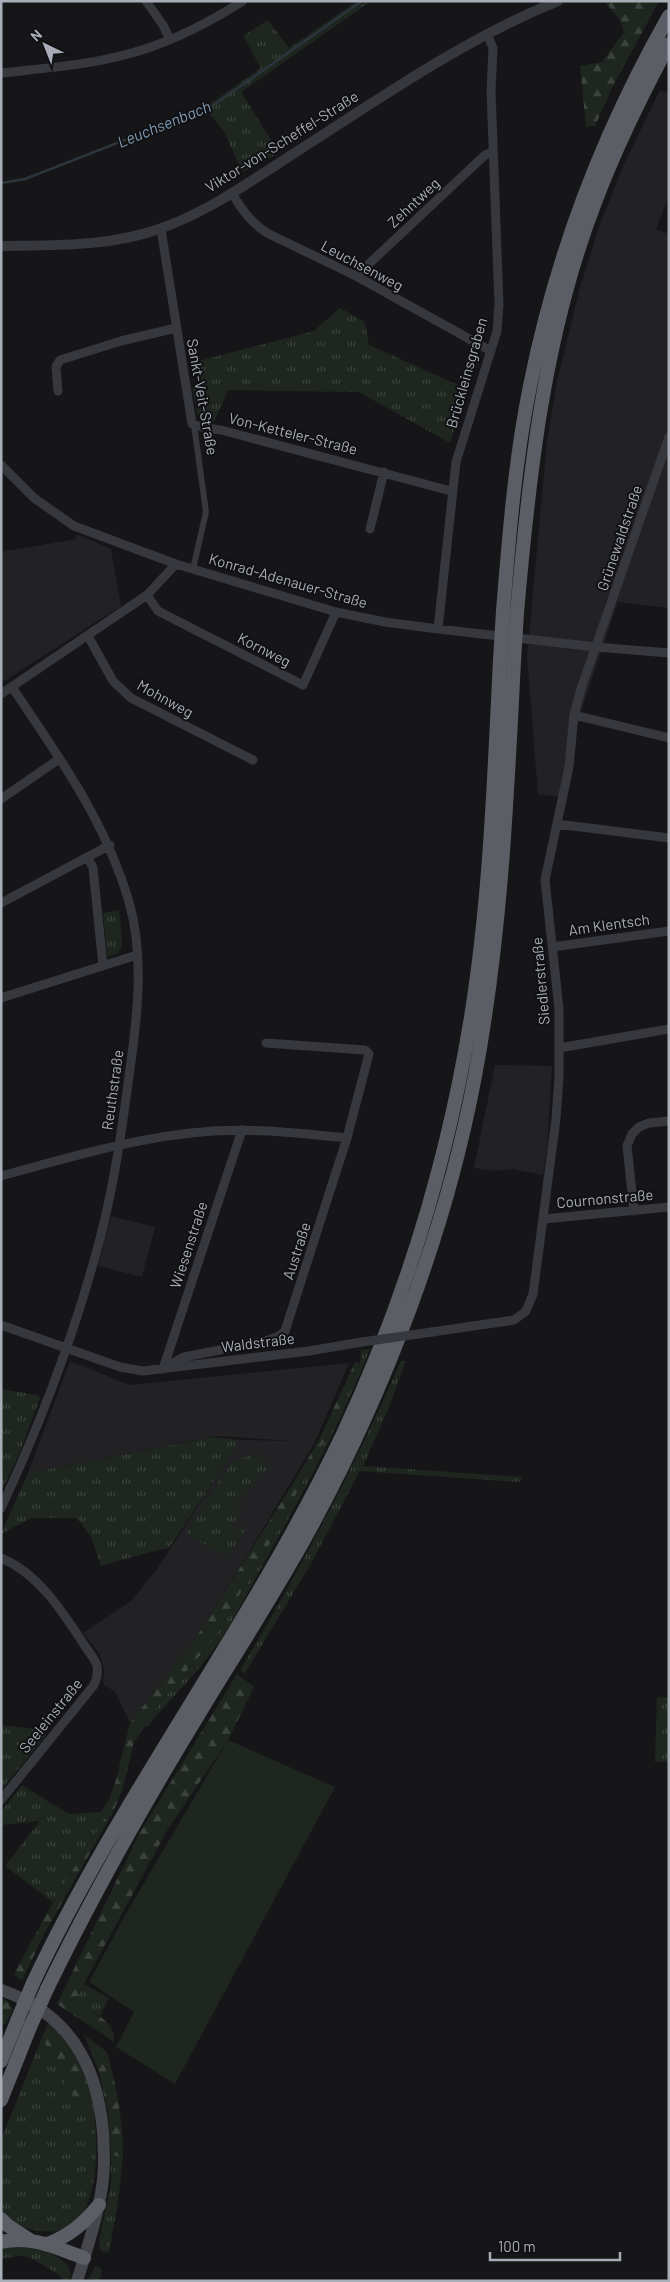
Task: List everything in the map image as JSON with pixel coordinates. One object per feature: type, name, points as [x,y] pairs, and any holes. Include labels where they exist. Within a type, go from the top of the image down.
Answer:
[{"type":"highway","points":[[1,2061],[50,1947],[103,1850],[298,1520],[342,1434],[387,1330],[407,1275],[444,1147],[470,1025],[487,880],[507,660],[522,433],[529,387],[553,286],[593,169],[636,76],[669,16]]},
{"type":"highway","points":[[510,612],[534,440],[556,329],[580,247],[603,180],[622,135],[669,44]]},
{"type":"highway","points":[[1,2100],[47,1989],[124,1840],[312,1527],[356,1436],[396,1345],[420,1277],[459,1144],[474,1078],[485,1016],[501,889],[507,660]]},
{"type":"highway","points":[[47,2244],[69,2234],[84,2222],[99,2205]]},
{"type":"highway","points":[[1,2219],[30,2240]]},
{"type":"highway","points":[[1,2242],[30,2240],[47,2244],[84,2258]]},
{"type":"main road","points":[[1,1990],[34,2005],[53,2018],[70,2035],[88,2065],[96,2091],[103,2135],[102,2191],[77,2281]]},
{"type":"street","points":[[146,1],[163,24],[170,40]]},
{"type":"street","points":[[1,73],[48,68],[117,56],[170,40],[220,16],[243,1]]},
{"type":"street","name":"Viktor-von-Scheffel-Straße","points":[[1,246],[96,244],[161,228],[232,193],[416,76],[487,34],[544,4],[558,1]]},
{"type":"street","name":"Brückleinsgraben","points":[[438,629],[451,490],[460,446],[497,331],[499,305],[491,91],[493,48],[487,34]]},
{"type":"street","name":"Zehntweg","points":[[356,276],[485,155],[493,152]]},
{"type":"street","name":"Leuchsenweg","points":[[232,193],[242,211],[256,225],[356,276],[491,351]]},
{"type":"street","name":"Sankt-Veit-Straße","points":[[161,228],[176,328],[194,425],[206,512],[192,569]]},
{"type":"street","points":[[58,391],[56,368],[60,360],[121,341],[176,328]]},
{"type":"street","name":"Von-Ketteler-Straße","points":[[194,425],[221,430],[451,490]]},
{"type":"street","name":"Grünewaldstraße","points":[[596,647],[669,437]]},
{"type":"street","name":"Konrad-Adenauer-Straße","points":[[1,465],[34,498],[74,526],[176,564],[336,612],[385,622],[438,629],[669,654]]},
{"type":"street","points":[[370,529],[384,472]]},
{"type":"street","points":[[1,694],[147,595],[176,564]]},
{"type":"street","name":"Kornweg","points":[[147,595],[158,611],[303,685],[336,612]]},
{"type":"street","name":"Mohnweg","points":[[88,636],[113,680],[131,698],[253,760]]},
{"type":"street","name":"Siedlerstraße","points":[[522,1315],[529,1307],[533,1294],[556,1119],[559,1009],[545,880],[569,767],[574,715],[596,647]]},
{"type":"street","name":"Reuthstraße","points":[[1,1508],[24,1458],[66,1349],[95,1256],[120,1144],[136,1012],[137,955],[130,904],[110,845],[90,806],[12,687]]},
{"type":"street","points":[[574,715],[669,738]]},
{"type":"street","points":[[1,799],[59,758]]},
{"type":"street","points":[[557,824],[669,838]]},
{"type":"street","points":[[1,903],[110,845]]},
{"type":"street","points":[[88,858],[93,868],[103,966]]},
{"type":"street","name":"Am Klentsch","points":[[552,947],[669,931]]},
{"type":"street","points":[[1,998],[137,955]]},
{"type":"street","points":[[559,1048],[669,1029]]},
{"type":"street","name":"Austraße","points":[[163,1369],[184,1357],[266,1341],[279,1336],[284,1331],[347,1138],[369,1054],[365,1050],[266,1044]]},
{"type":"street","points":[[634,1211],[627,1146],[632,1134],[639,1128],[649,1124],[669,1121]]},
{"type":"street","points":[[1,1176],[120,1144],[180,1135],[242,1130],[347,1138]]},
{"type":"street","name":"Wiesenstraße","points":[[163,1369],[242,1130]]},
{"type":"street","name":"Cournonstraße","points":[[543,1219],[669,1207]]},
{"type":"street","name":"Waldstraße","points":[[1,1325],[129,1370],[163,1369],[505,1322],[522,1315]]},
{"type":"street","name":"Seeleinstraße","points":[[1,1558],[13,1562],[42,1588],[70,1623],[96,1664],[98,1674],[94,1685],[1,1800]]},
{"type":"shaded area","points":[[660,90],[669,94],[669,196],[656,229],[669,234],[669,608],[618,602],[578,720],[567,798],[538,794],[527,657],[547,441],[557,381],[580,287],[600,224],[624,164]]},
{"type":"shaded area","points":[[76,534],[111,549],[121,606],[1,683],[1,552],[76,539]]},
{"type":"shaded area","points":[[495,1065],[552,1066],[547,1149],[543,1175],[512,1169],[495,1171],[474,1168]]},
{"type":"shaded area","points":[[111,1216],[155,1227],[142,1277],[98,1266]]},
{"type":"shaded area","points":[[70,1361],[130,1385],[349,1363],[315,1442],[249,1552],[197,1636],[130,1723],[115,1692],[103,1684],[104,1669],[99,1653],[83,1633],[131,1601],[157,1569],[239,1440],[296,1441],[215,1436],[28,1473]]},
{"type":"green space","points":[[357,1],[360,1],[211,105],[200,109],[261,68],[243,36],[268,20],[289,48]]},
{"type":"green space","points":[[364,1],[371,1],[241,92],[279,153],[242,172],[224,131],[208,112],[203,112]]},
{"type":"green space","points":[[604,1],[659,1],[613,86],[595,126],[586,127],[580,66],[602,62],[624,32],[620,20]]},
{"type":"green space","points":[[340,308],[365,322],[369,345],[467,389],[450,443],[359,392],[228,390],[214,422],[202,421],[198,416],[192,387],[200,383],[195,362],[314,331]]},
{"type":"green space","points":[[119,910],[122,946],[117,954],[107,956],[103,913]]},
{"type":"green space","points":[[370,1349],[347,1404],[321,1458],[228,1628],[198,1669],[147,1727],[143,1727],[160,1702],[210,1644],[269,1545],[334,1422],[360,1363],[361,1350]]},
{"type":"green space","points":[[401,1361],[406,1361],[389,1407],[363,1466],[522,1477],[519,1482],[360,1471],[309,1567],[245,1673],[240,1670],[284,1595],[325,1518]]},
{"type":"green space","points":[[355,1362],[360,1363],[334,1422],[269,1545],[210,1644],[160,1702],[134,1742],[122,1791],[113,1812],[43,1936],[22,1981],[14,1974],[53,1902],[106,1816],[101,1812],[109,1800],[116,1780],[130,1723],[197,1636],[297,1477],[320,1438]]},
{"type":"green space","points":[[1,1389],[37,1395],[40,1398],[18,1457],[1,1492]]},
{"type":"green space","points":[[212,1437],[239,1440],[228,1460],[169,1548],[101,1566],[91,1537],[77,1518],[31,1518],[1,1534],[28,1473]]},
{"type":"green space","points":[[260,1453],[263,1461],[273,1464],[236,1502],[242,1511],[230,1531],[248,1526],[226,1558],[186,1533],[230,1465],[236,1460]]},
{"type":"green space","points":[[237,1674],[254,1687],[228,1740],[168,1829],[74,2002],[101,2017],[111,2027],[114,2042],[57,2004],[139,1834]]},
{"type":"green space","points":[[669,1697],[669,1762],[655,1762],[657,1698]]},
{"type":"green space","points":[[1,1725],[44,1730],[46,1735],[1,1790]]},
{"type":"green space","points":[[228,1740],[335,1787],[175,2084],[116,2047],[134,2012],[89,1982],[124,1917]]},
{"type":"green space","points":[[22,1785],[69,1814],[101,1812],[106,1816],[53,1902],[5,1866],[40,1821],[1,1825],[1,1812]]},
{"type":"green space","points":[[84,1984],[109,1998],[100,2016],[74,2003]]},
{"type":"green space","points":[[1,1998],[9,2002],[13,2009],[5,2025],[3,2024],[1,2028],[1,2017],[4,2011],[1,2010]]},
{"type":"green space","points":[[49,2022],[74,2050],[92,2095],[82,2113],[42,2037]]},
{"type":"green space","points":[[84,2035],[107,2052],[119,2104],[123,2157],[111,2155],[108,2112],[99,2072]]},
{"type":"green space","points":[[42,2037],[82,2113],[92,2095],[94,2112],[96,2158],[94,2181],[88,2203],[78,2219],[63,2230],[42,2231],[30,2229],[20,2226],[1,2212],[1,2140]]},
{"type":"green space","points":[[111,2155],[123,2157],[118,2203],[109,2251],[105,2253],[100,2249],[99,2240],[111,2184]]},
{"type":"green space","points":[[1,2246],[26,2247],[52,2254],[68,2266],[71,2273],[70,2281],[61,2281],[62,2277],[27,2257],[20,2256],[1,2259]]},
{"type":"green space","points":[[95,2267],[99,2267],[102,2271],[99,2281],[87,2281]]},
{"type":"waterway","name":"Leuchsenbach","points":[[1,183],[25,179],[212,106],[362,1]]}]
